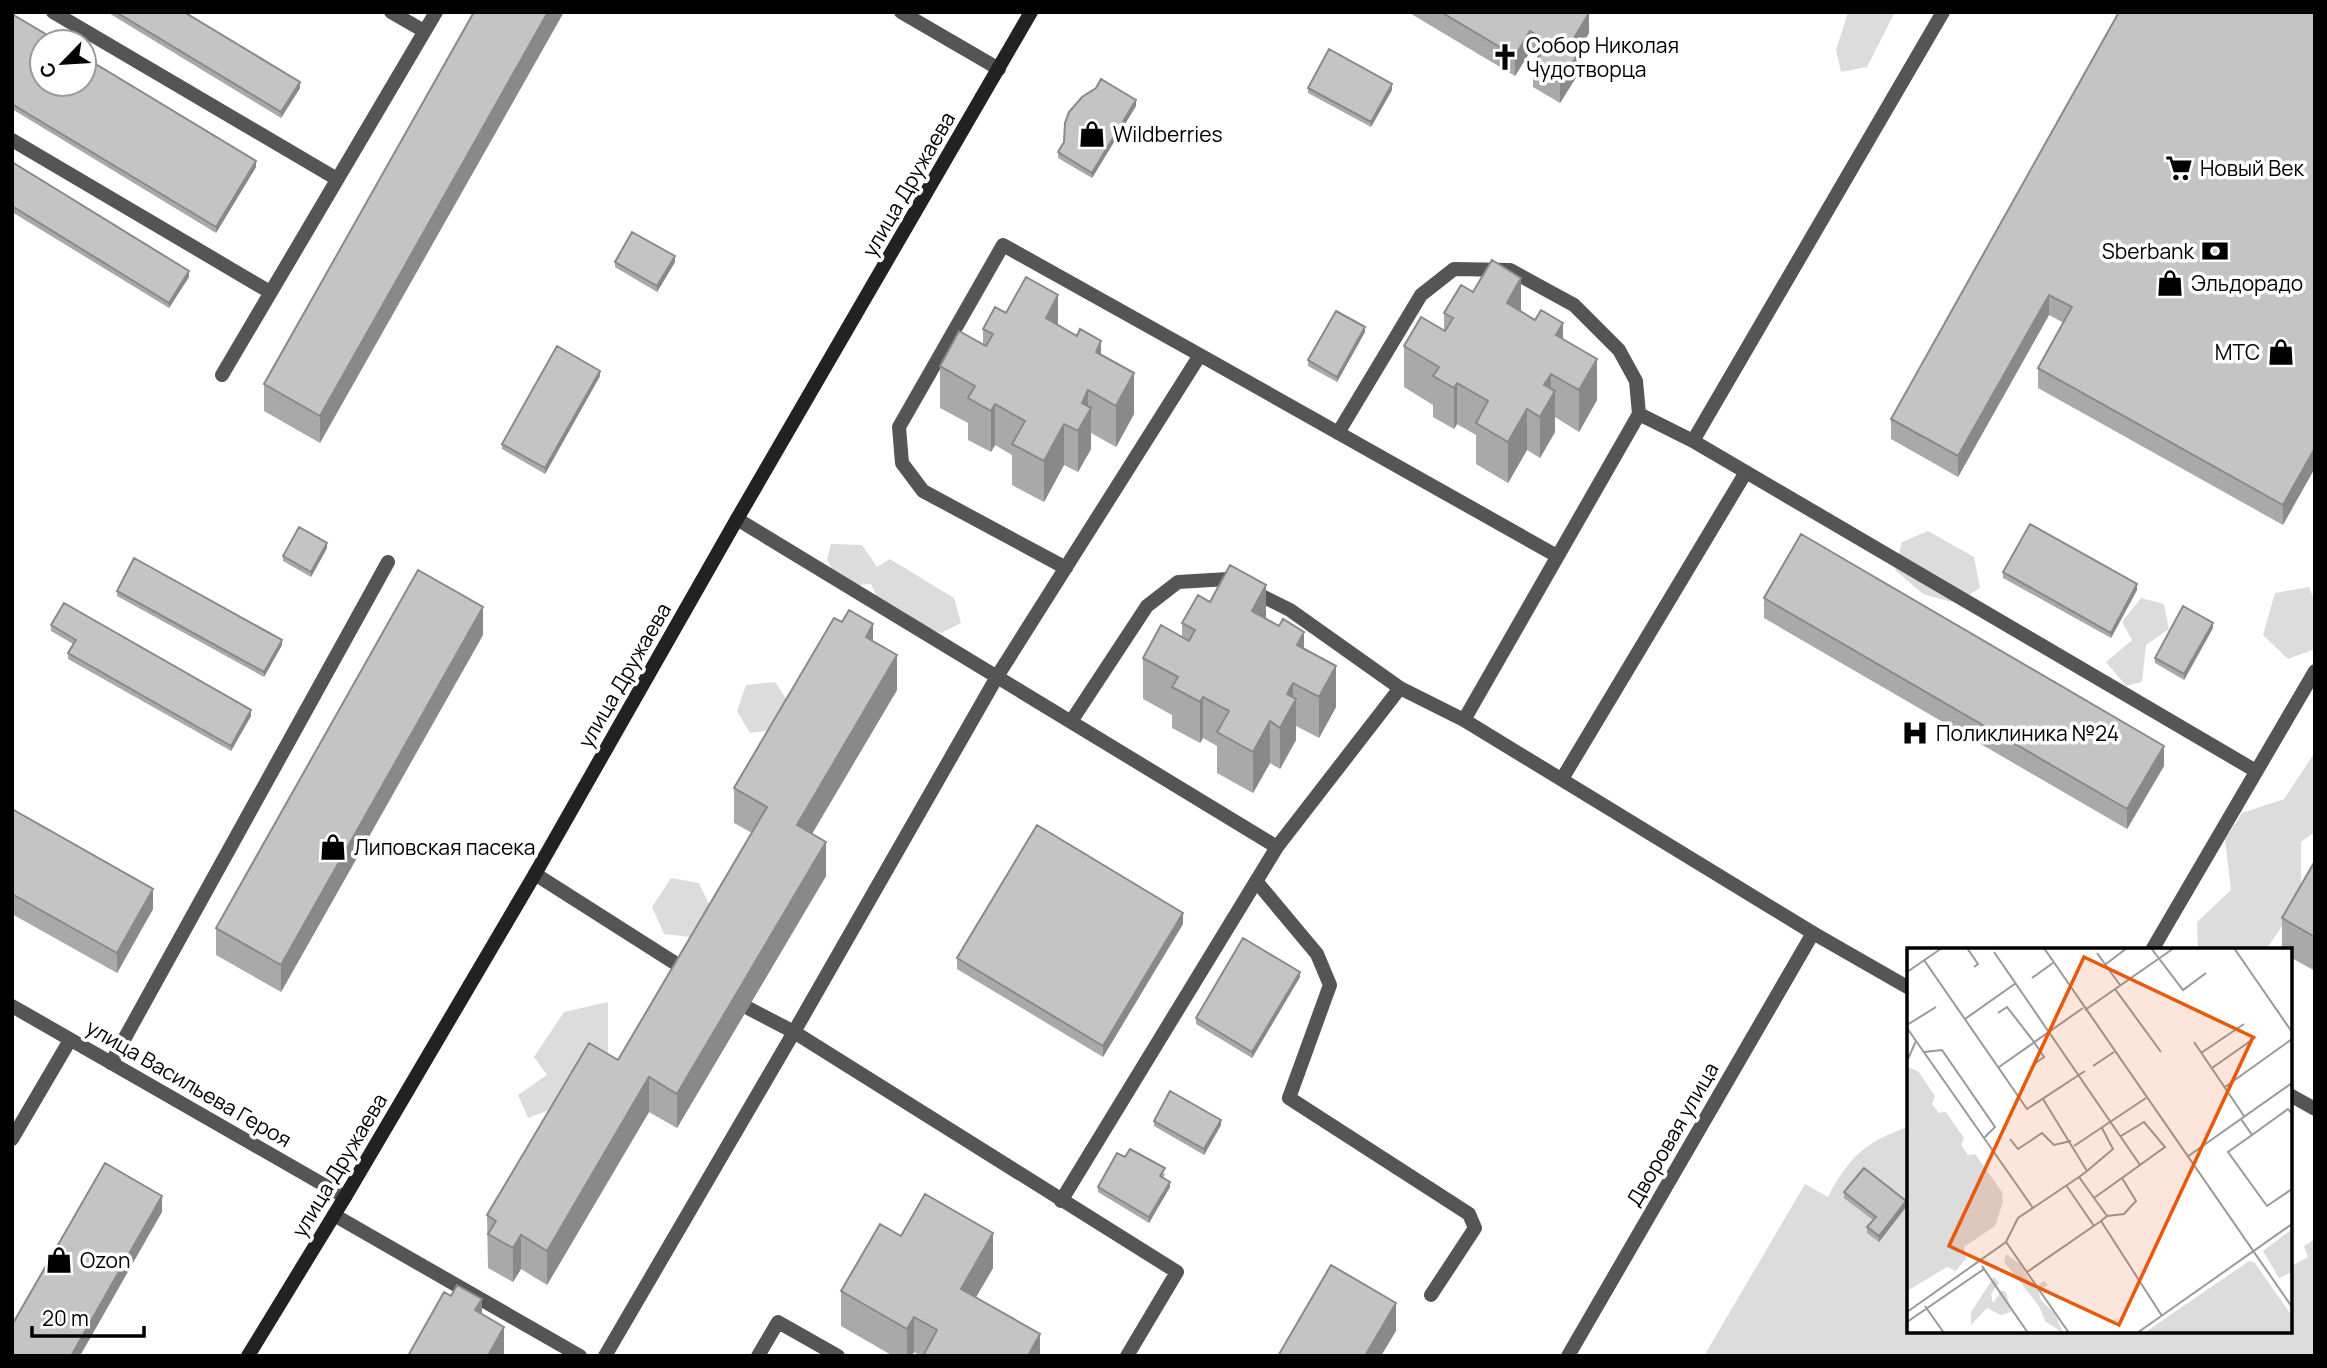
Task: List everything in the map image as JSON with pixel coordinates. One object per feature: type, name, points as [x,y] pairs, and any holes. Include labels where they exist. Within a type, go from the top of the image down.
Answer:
[{"type":"street","points":[[53,12],[337,179]]},
{"type":"street","points":[[391,12],[424,31]]},
{"type":"street","points":[[222,375],[436,12]]},
{"type":"street","points":[[901,12],[999,69]]},
{"type":"street","name":"улица Дружаева","points":[[248,1356],[535,874],[1031,12]]},
{"type":"street","points":[[1693,441],[1943,12]]},
{"type":"street","points":[[12,140],[270,292]]},
{"type":"street","points":[[1066,568],[923,491],[902,463],[899,427],[1003,244],[1557,556]]},
{"type":"street","points":[[1338,433],[1421,295],[1454,269],[1510,270],[1574,305],[1619,350],[1636,382],[1639,414],[1464,720]]},
{"type":"street","points":[[604,1356],[794,1032],[998,675],[1200,355]]},
{"type":"street","points":[[1639,414],[1693,441],[2256,771]]},
{"type":"street","points":[[1562,779],[1746,472]]},
{"type":"street","points":[[737,519],[1277,846]]},
{"type":"street","points":[[111,1063],[388,562]]},
{"type":"street","points":[[1072,720],[1147,606],[1178,582],[1228,579],[1290,610],[1400,688],[1464,720],[1813,933],[1907,987]]},
{"type":"street","points":[[2153,948],[2315,671]]},
{"type":"street","points":[[1061,1201],[1277,846],[1400,688]]},
{"type":"street","points":[[535,874],[690,973]]},
{"type":"street","points":[[1256,881],[1317,954],[1330,985],[1289,1098],[1469,1214],[1475,1228],[1431,1295]]},
{"type":"street","name":"Дворовая улица","points":[[1568,1356],[1813,933]]},
{"type":"street","name":"улица Васильева Героя","points":[[12,1006],[345,1197]]},
{"type":"street","points":[[748,1008],[794,1032],[1177,1272],[1127,1356]]},
{"type":"street","points":[[12,1139],[70,1040]]},
{"type":"street","points":[[2292,1096],[2315,1109]]},
{"type":"street","points":[[334,1215],[580,1356]]},
{"type":"street","points":[[758,1356],[778,1322],[838,1356]]},
{"type":"shaded area","points":[[1848,12],[1895,12],[1867,67],[1841,72],[1836,50]]},
{"type":"shaded area","points":[[1928,531],[1974,557],[1980,588],[1955,603],[1923,594],[1895,570],[1902,542]]},
{"type":"shaded area","points":[[831,544],[862,545],[877,567],[890,559],[954,598],[961,623],[941,633],[885,615],[871,584],[842,586],[827,560]]},
{"type":"shaded area","points":[[2309,587],[2315,603],[2315,649],[2288,659],[2263,635],[2275,593]]},
{"type":"shaded area","points":[[2141,598],[2164,604],[2169,629],[2146,645],[2142,682],[2126,686],[2106,662],[2132,640],[2122,622]]},
{"type":"shaded area","points":[[775,682],[789,703],[774,730],[750,733],[737,711],[746,685]]},
{"type":"shaded area","points":[[2315,752],[2315,832],[2301,842],[2301,897],[2267,948],[2198,948],[2197,922],[2231,890],[2225,839],[2242,813],[2284,799]]},
{"type":"shaded area","points":[[671,878],[699,883],[710,906],[690,937],[664,934],[652,907]]},
{"type":"shaded area","points":[[608,1002],[608,1058],[552,1109],[528,1118],[518,1095],[547,1075],[534,1057],[564,1012]]},
{"type":"shaded area","points":[[1907,1128],[1907,1333],[2292,1333],[2292,1266],[2308,1257],[2304,1246],[2315,1239],[2315,1356],[1704,1356],[1805,1184],[1828,1197],[1843,1172],[1860,1152]]},
{"type":"building","points":[[116,12],[184,12],[300,82],[281,112]]},
{"type":"building","points":[[474,12],[548,12],[320,416],[264,384]]},
{"type":"building","points":[[1441,12],[1589,13],[1567,50],[1577,56],[1560,83],[1533,67],[1547,42],[1530,31],[1515,56]]},
{"type":"building","name":"Новый Век","points":[[2119,12],[2315,12],[2315,448],[2283,505],[2038,368],[2072,307],[2049,295],[1958,456],[1891,419]]},
{"type":"building","points":[[12,14],[36,28],[28,28],[28,98],[98,98],[98,65],[256,161],[216,227],[12,104]]},
{"type":"building","points":[[1329,49],[1392,84],[1371,122],[1308,88]]},
{"type":"building","name":"Wildberries","points":[[1101,79],[1136,100],[1092,173],[1058,152],[1064,142],[1065,123],[1069,112],[1082,97],[1096,88]]},
{"type":"building","points":[[12,162],[189,271],[169,303],[12,206]]},
{"type":"building","points":[[632,232],[675,256],[657,286],[615,262]]},
{"type":"building","points":[[1492,260],[1521,278],[1507,303],[1535,320],[1541,310],[1563,323],[1556,335],[1597,359],[1579,390],[1551,374],[1544,385],[1555,391],[1540,417],[1527,409],[1508,442],[1476,423],[1488,401],[1457,383],[1454,388],[1433,376],[1439,367],[1404,346],[1421,317],[1445,331],[1453,318],[1444,313],[1461,285],[1473,292]]},
{"type":"building","points":[[1026,277],[1058,295],[1046,318],[1077,336],[1080,329],[1101,341],[1096,352],[1134,373],[1116,406],[1088,390],[1082,403],[1091,408],[1078,431],[1064,424],[1044,461],[1012,444],[1025,421],[995,404],[991,411],[968,398],[975,386],[940,366],[959,331],[986,346],[993,334],[983,329],[995,307],[1006,313]]},
{"type":"building","points":[[1336,311],[1365,327],[1337,377],[1308,360]]},
{"type":"building","points":[[557,346],[600,371],[545,468],[502,444]]},
{"type":"building","points":[[2030,524],[2137,584],[2111,633],[2003,572]]},
{"type":"building","points":[[299,527],[327,543],[311,572],[283,556]]},
{"type":"building","points":[[1801,534],[2164,746],[2127,809],[1764,598]]},
{"type":"building","points":[[134,558],[282,640],[264,672],[117,591]]},
{"type":"building","points":[[1230,565],[1266,585],[1252,611],[1279,626],[1283,619],[1304,632],[1297,645],[1336,666],[1319,697],[1293,683],[1287,694],[1296,699],[1280,728],[1270,721],[1253,752],[1217,732],[1229,711],[1203,697],[1200,702],[1172,687],[1178,677],[1143,658],[1161,625],[1189,641],[1195,630],[1182,623],[1198,595],[1210,602]]},
{"type":"building","points":[[418,570],[483,607],[281,965],[216,928]]},
{"type":"building","points":[[64,603],[251,710],[231,746],[68,653],[76,640],[51,625]]},
{"type":"building","points":[[2183,606],[2213,623],[2184,674],[2155,658]]},
{"type":"building","points":[[849,610],[873,624],[866,637],[897,655],[797,825],[826,842],[677,1094],[649,1077],[547,1251],[521,1235],[513,1248],[488,1234],[496,1221],[487,1215],[589,1043],[618,1060],[767,807],[734,788],[834,618],[842,622]]},
{"type":"building","points":[[12,809],[153,889],[117,953],[12,894]]},
{"type":"building","points":[[1037,825],[1183,913],[1103,1046],[957,958]]},
{"type":"building","points":[[2315,861],[2315,937],[2282,918]]},
{"type":"building","points":[[1243,938],[1300,972],[1252,1052],[1196,1018]]},
{"type":"building","points":[[1170,1091],[1221,1120],[1204,1149],[1154,1121]]},
{"type":"building","points":[[1130,1149],[1165,1168],[1160,1176],[1170,1182],[1149,1217],[1098,1187],[1117,1153],[1125,1157]]},
{"type":"building","points":[[105,1163],[162,1196],[71,1356],[17,1356],[12,1353],[12,1325]]},
{"type":"building","points":[[1864,1168],[1906,1201],[1879,1236],[1867,1227],[1876,1217],[1844,1192]]},
{"type":"building","points":[[925,1194],[993,1233],[961,1289],[1040,1334],[1028,1356],[923,1356],[937,1330],[914,1317],[907,1329],[841,1291],[880,1224],[901,1236]]},
{"type":"building","points":[[1331,1265],[1396,1303],[1365,1356],[1278,1356]]},
{"type":"building","points":[[457,1285],[482,1299],[475,1310],[504,1327],[488,1356],[408,1356],[444,1292],[451,1296]]},
{"type":"place","name":"Собор Николая Чудотворца","points":[[1505,57]]},
{"type":"place","name":"Wildberries","points":[[1092,134]]},
{"type":"place","name":"Новый Век","points":[[2179,168]]},
{"type":"place","name":"Sberbank","points":[[2215,251]]},
{"type":"place","name":"Эльдорадо","points":[[2170,283]]},
{"type":"place","name":"МТС","points":[[2281,352]]},
{"type":"place","name":"Поликлиника №24","points":[[1915,733]]},
{"type":"place","name":"Липовская пасека","points":[[333,847]]},
{"type":"place","name":"Ozon","points":[[59,1260]]}]
